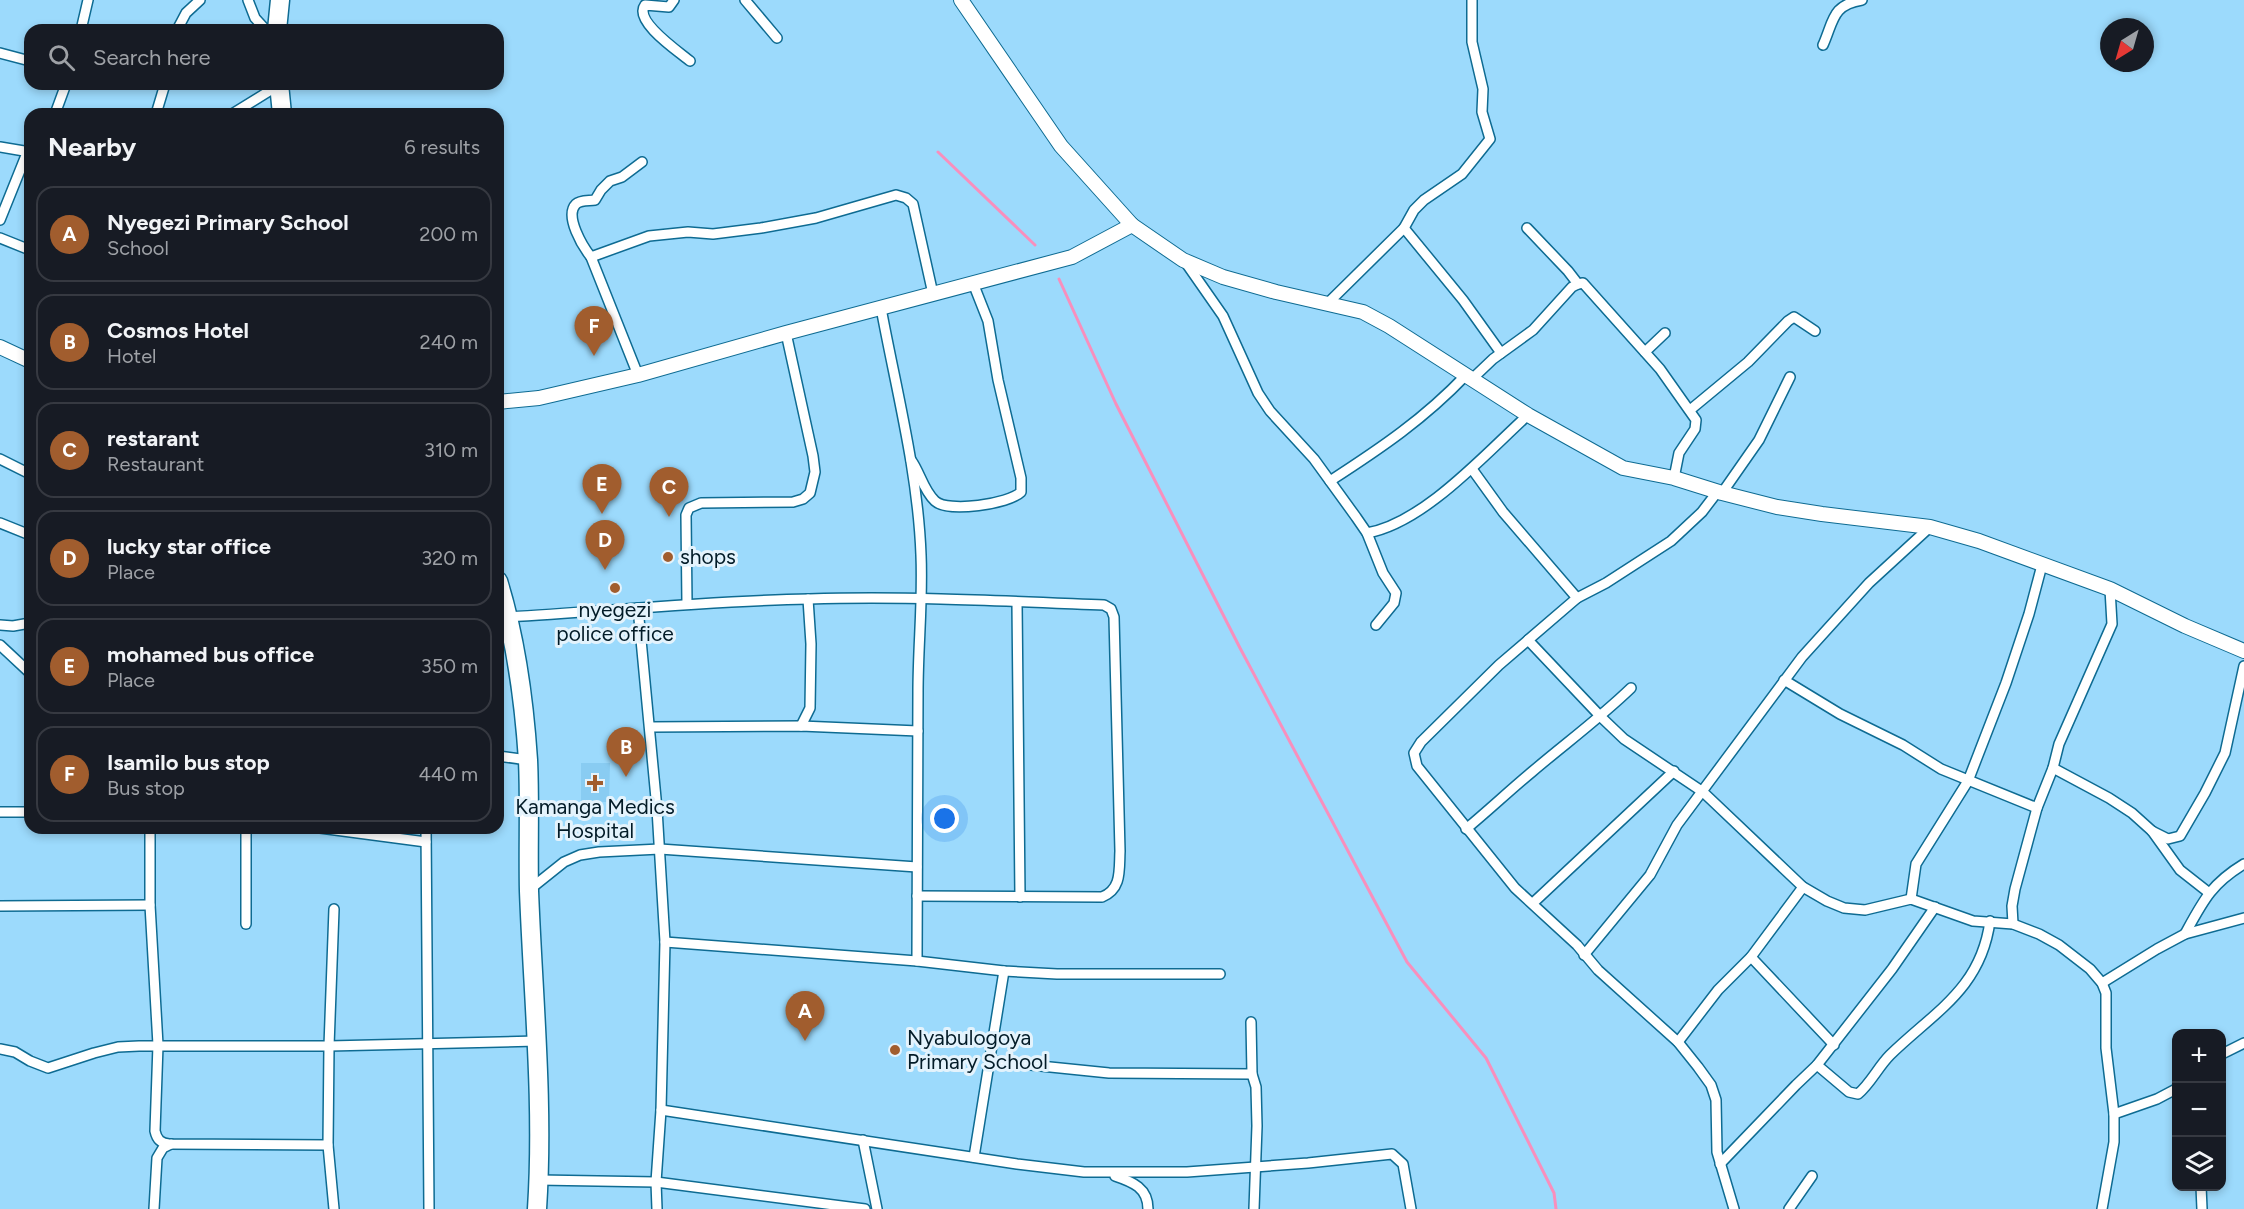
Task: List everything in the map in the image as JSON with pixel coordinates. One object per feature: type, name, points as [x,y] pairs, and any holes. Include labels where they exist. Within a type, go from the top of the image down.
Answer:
[{"type":"highway","points":[[277,24],[280,0]]},
{"type":"highway","points":[[280,90],[281,108]]},
{"type":"highway","points":[[504,600],[509,616],[522,694],[528,760],[529,890],[537,1041],[539,1180],[537,1209]]},
{"type":"street","points":[[82,24],[88,0]]},
{"type":"street","points":[[180,24],[186,13],[200,0]]},
{"type":"street","points":[[248,0],[259,24]]},
{"type":"street","points":[[674,0],[669,7],[645,5],[642,14],[656,32],[690,61]]},
{"type":"street","points":[[745,0],[777,38]]},
{"type":"street","points":[[961,0],[1061,146],[1132,225],[1183,260],[1223,277],[1363,312],[1528,415],[1623,468],[1674,478],[1777,507],[1930,527],[1979,541],[2110,589],[2185,626],[2244,651]]},
{"type":"street","points":[[1328,303],[1404,228],[1419,205],[1462,174],[1490,139],[1482,112],[1483,89],[1472,42],[1472,0]]},
{"type":"street","points":[[1823,45],[1837,11],[1846,4],[1862,0]]},
{"type":"street","points":[[0,52],[24,59]]},
{"type":"street","points":[[57,108],[64,90]]},
{"type":"street","points":[[159,108],[164,90]]},
{"type":"street","points":[[242,108],[271,90]]},
{"type":"street","points":[[0,147],[24,151]]},
{"type":"street","points":[[638,375],[591,257],[574,226],[571,214],[580,201],[595,200],[610,181],[622,177],[642,162]]},
{"type":"street","points":[[0,220],[24,164]]},
{"type":"street","points":[[591,257],[649,236],[688,232],[713,234],[761,228],[816,218],[896,195],[906,198],[913,204],[933,294]]},
{"type":"street","points":[[504,401],[539,398],[638,375],[1072,257],[1132,225]]},
{"type":"street","points":[[1404,228],[1463,300],[1501,353]]},
{"type":"street","points":[[1527,228],[1578,284],[1583,284],[1645,352],[1690,410],[1696,424],[1679,453],[1674,478]]},
{"type":"street","points":[[0,238],[24,248]]},
{"type":"street","points":[[1183,260],[1223,315],[1258,393],[1270,411],[1314,459],[1366,534],[1383,573],[1396,593],[1394,603],[1376,625]]},
{"type":"street","points":[[909,458],[929,495],[938,503],[964,508],[1013,497],[1021,492],[1023,486],[1020,469],[998,380],[988,321],[973,283]]},
{"type":"street","points":[[1330,481],[1415,424],[1469,377],[1533,330],[1578,284]]},
{"type":"street","points":[[881,308],[909,458],[921,553],[922,599],[916,812],[917,961]]},
{"type":"street","points":[[1690,410],[1748,362],[1788,321],[1794,318],[1815,331]]},
{"type":"street","points":[[687,604],[686,514],[689,508],[701,503],[793,502],[803,499],[810,493],[815,472],[813,456],[786,333]]},
{"type":"street","points":[[1645,352],[1665,333]]},
{"type":"street","points":[[0,347],[24,357]]},
{"type":"street","points":[[1734,1209],[1720,1164],[1716,1100],[1711,1085],[1678,1042],[1515,888],[1417,766],[1414,753],[1421,742],[1479,684],[1576,598],[1615,577],[1671,541],[1702,512],[1759,441],[1790,377]]},
{"type":"street","points":[[1366,534],[1383,531],[1395,525],[1436,498],[1472,469],[1528,415]]},
{"type":"street","points":[[0,459],[24,471]]},
{"type":"street","points":[[1472,469],[1503,512],[1576,598]]},
{"type":"street","points":[[0,535],[4,525],[24,533]]},
{"type":"street","points":[[1584,955],[1650,875],[1677,825],[1808,650],[1869,583],[1930,527]]},
{"type":"street","points":[[1911,899],[1916,864],[1968,781],[2006,683],[2029,614],[2042,565]]},
{"type":"street","points":[[2013,924],[2012,906],[2015,889],[2037,808],[2053,768],[2059,744],[2112,624],[2110,589]]},
{"type":"street","points":[[801,726],[810,708],[811,644],[808,599]]},
{"type":"street","points":[[509,616],[687,604],[808,599],[922,599],[1104,605],[1113,612],[1120,852],[1118,881],[1114,889],[1106,895],[917,896]]},
{"type":"street","points":[[1017,603],[1020,897]]},
{"type":"street","points":[[638,608],[660,849],[664,942],[657,1209]]},
{"type":"street","points":[[0,625],[24,624]]},
{"type":"street","points":[[1528,640],[1624,739],[1703,792],[1803,887],[1844,908],[1865,910],[1911,899],[1973,921],[2013,924],[2039,934],[2058,945],[2090,969],[2102,983],[2106,993],[2106,1048],[2114,1114],[2114,1142],[2102,1209]]},
{"type":"street","points":[[0,645],[24,667]]},
{"type":"street","points":[[2152,831],[2168,838],[2180,836],[2205,793],[2225,753],[2244,666]]},
{"type":"street","points":[[1785,681],[1840,714],[1903,745],[1941,769],[2037,808]]},
{"type":"street","points":[[1466,829],[1533,771],[1601,717],[1631,688]]},
{"type":"street","points":[[650,727],[801,726],[918,731]]},
{"type":"street","points":[[504,757],[528,760]]},
{"type":"street","points":[[2053,768],[2132,813],[2152,831],[2180,870],[2208,892]]},
{"type":"street","points":[[1533,903],[1674,771]]},
{"type":"street","points":[[0,812],[24,812]]},
{"type":"street","points":[[150,834],[150,905],[158,1045],[155,1131],[160,1142],[171,1144],[328,1145]]},
{"type":"street","points":[[246,834],[246,924]]},
{"type":"street","points":[[365,834],[426,842]]},
{"type":"street","points":[[426,834],[429,1209]]},
{"type":"street","points":[[529,890],[564,862],[580,855],[599,852],[660,849],[917,867]]},
{"type":"street","points":[[2185,934],[2208,892],[2244,864]]},
{"type":"street","points":[[1678,1042],[1718,990],[1751,957],[1803,887]]},
{"type":"street","points":[[0,906],[150,905]]},
{"type":"street","points":[[1720,1164],[1834,1045],[1892,969],[1935,907]]},
{"type":"street","points":[[334,909],[328,1145],[334,1209]]},
{"type":"street","points":[[2102,983],[2185,934],[2244,918]]},
{"type":"street","points":[[1817,1065],[1848,1092],[1858,1094],[1888,1057],[1965,985],[1985,948],[1990,921]]},
{"type":"street","points":[[664,942],[1057,974],[1220,974]]},
{"type":"street","points":[[1751,957],[1834,1045]]},
{"type":"street","points":[[974,1157],[1004,970]]},
{"type":"street","points":[[1251,1022],[1252,1074],[1256,1087],[1254,1209]]},
{"type":"street","points":[[0,1049],[15,1052],[30,1062],[48,1068],[118,1047],[427,1045],[537,1041]]},
{"type":"street","points":[[2226,1052],[2244,1043]]},
{"type":"street","points":[[991,1061],[1109,1073],[1252,1074]]},
{"type":"street","points":[[2114,1114],[2157,1099],[2172,1091]]},
{"type":"street","points":[[661,1110],[1073,1171],[1187,1172],[1392,1154],[1403,1164],[1411,1209]]},
{"type":"street","points":[[863,1140],[877,1209]]},
{"type":"street","points":[[154,1209],[158,1158],[163,1148],[171,1144]]},
{"type":"street","points":[[1108,1173],[1134,1183],[1145,1192],[1148,1209]]},
{"type":"street","points":[[1789,1209],[1812,1176]]},
{"type":"street","points":[[539,1180],[656,1182],[865,1209]]},
{"type":"street","points":[[2201,1191],[2202,1209]]},
{"type":"shaded area","name":"Kamanga Medics Hospital","points":[[581,763],[610,763],[609,802],[581,802]]},
{"type":"waterway","points":[[938,152],[1035,245]]},
{"type":"waterway","points":[[1059,279],[1116,404],[1240,648],[1407,962],[1486,1058],[1554,1193],[1556,1209]]},
{"type":"place","name":"Isamilo bus stop","points":[[594,356]]},
{"type":"place","name":"mohamed bus office","points":[[602,514]]},
{"type":"place","name":"restarant","points":[[669,517]]},
{"type":"place","name":"shops","points":[[668,557]]},
{"type":"place","name":"lucky star office","points":[[605,570]]},
{"type":"place","name":"nyegezi police office","points":[[615,588]]},
{"type":"place","name":"Cosmos Hotel","points":[[626,777]]},
{"type":"place","name":"Kamanga Medics Hospital","points":[[595,783]]},
{"type":"place","name":"Nyegezi Primary School","points":[[805,1041]]},
{"type":"place","name":"Nyabulogoya Primary School","points":[[895,1050]]}]
